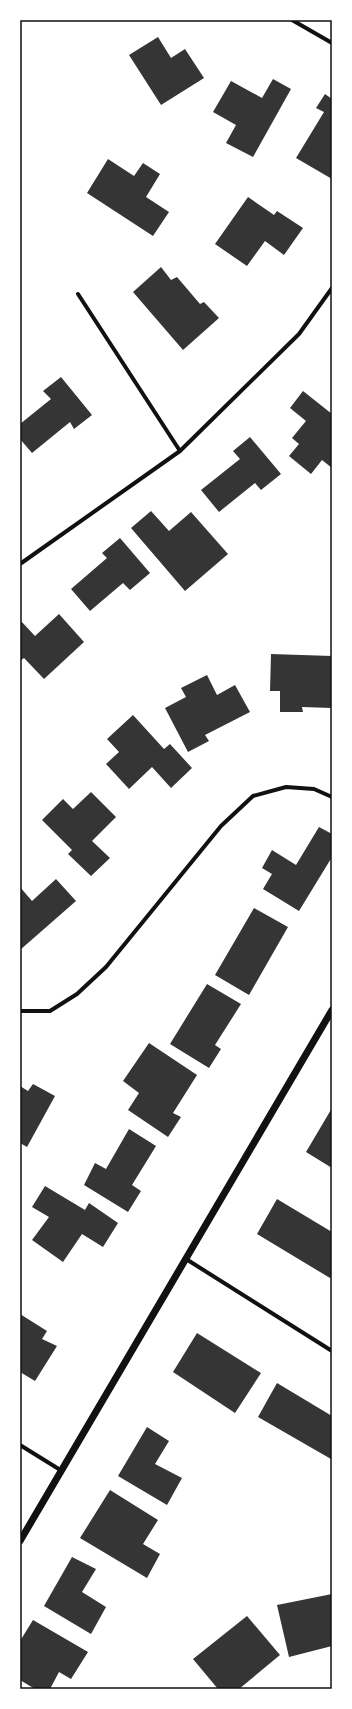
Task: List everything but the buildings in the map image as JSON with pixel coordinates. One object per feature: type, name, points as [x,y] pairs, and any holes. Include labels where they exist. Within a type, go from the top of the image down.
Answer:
[{"type":"street","points":[[292,20],[332,43]]},
{"type":"street","points":[[20,564],[180,450],[299,334],[332,288]]},
{"type":"street","points":[[78,294],[180,450]]},
{"type":"street","points":[[20,1011],[50,1012],[77,994],[106,967],[221,826],[253,796],[286,787],[314,789],[332,797]]},
{"type":"street","points":[[20,1541],[332,1010]]},
{"type":"street","points":[[186,1259],[332,1351]]},
{"type":"street","points":[[20,1445],[62,1471]]}]
